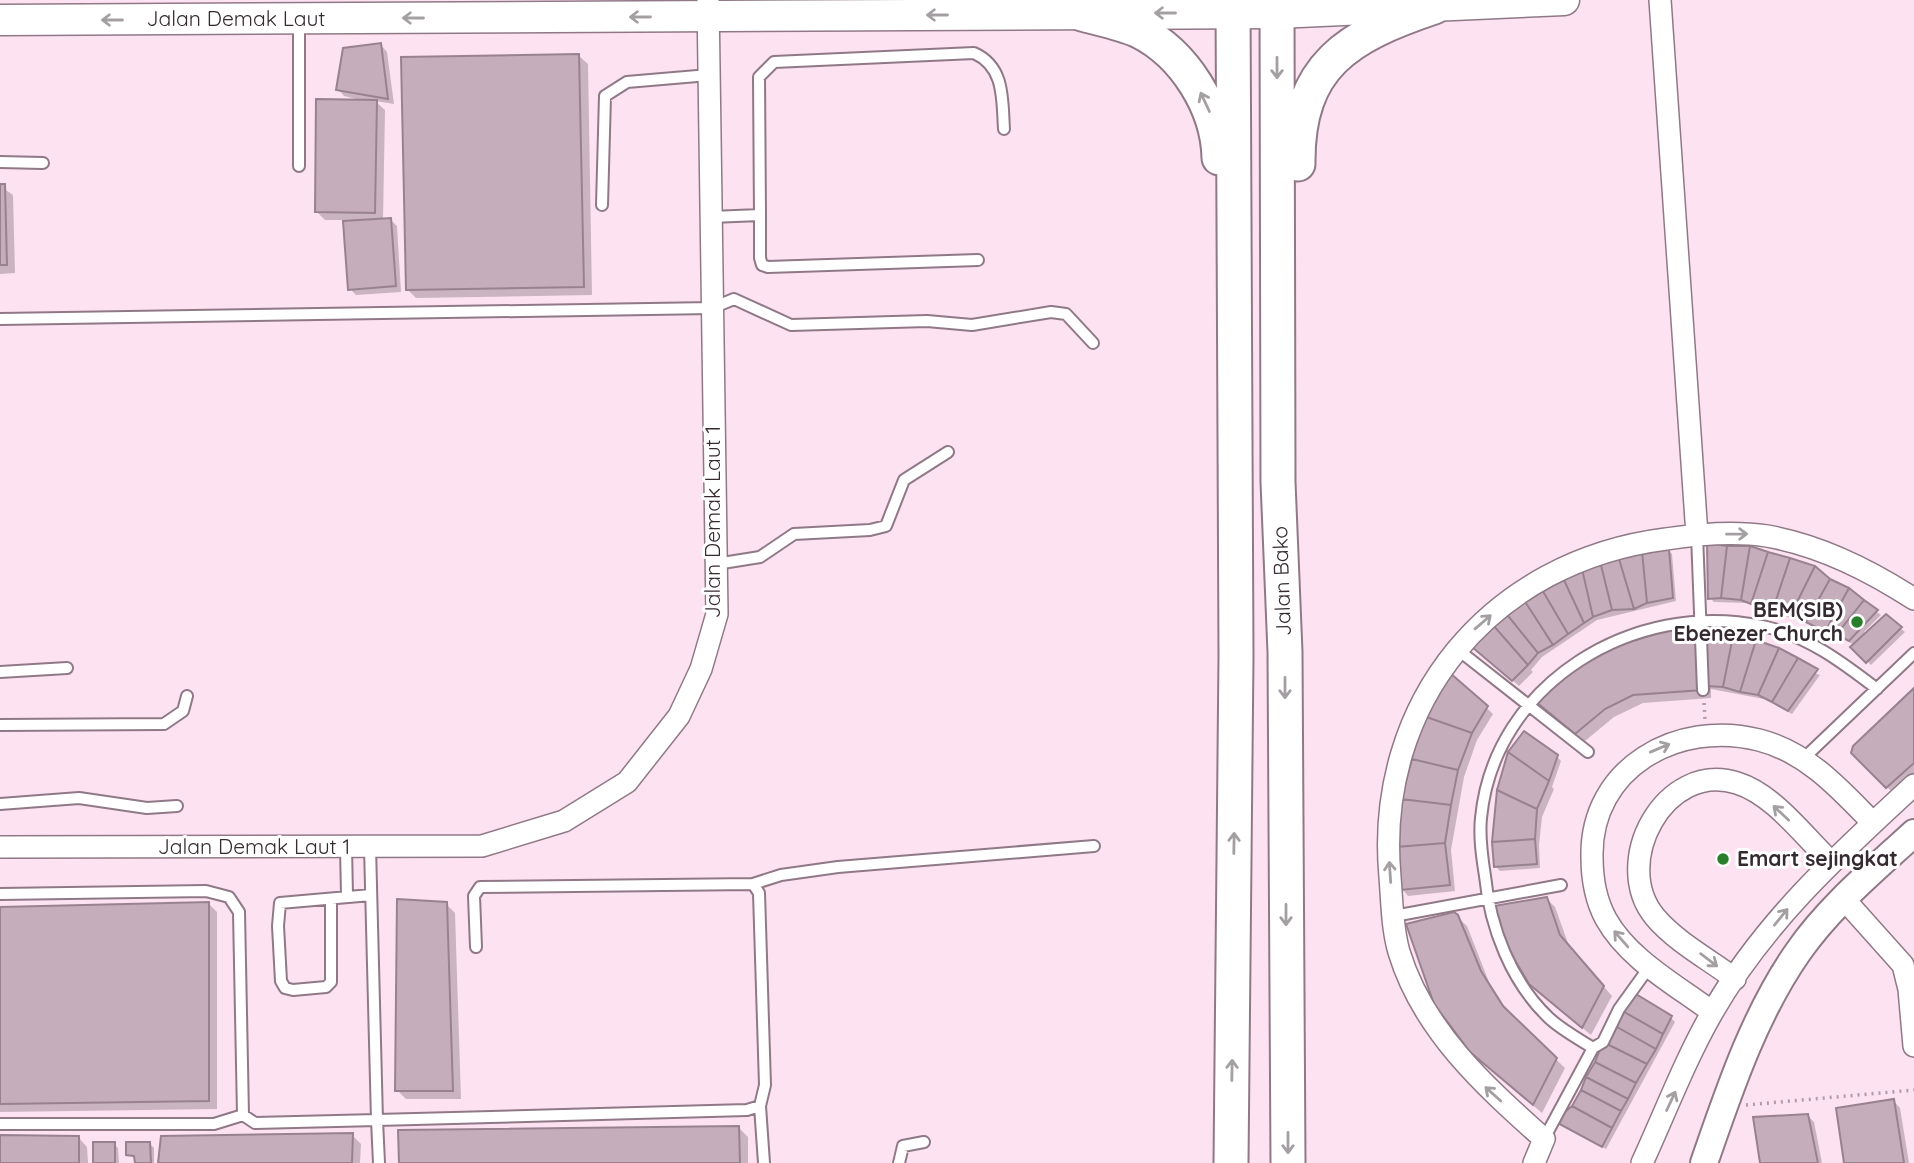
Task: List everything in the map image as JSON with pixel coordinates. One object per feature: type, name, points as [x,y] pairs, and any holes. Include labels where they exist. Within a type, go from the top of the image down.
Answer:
[{"type":"main road","name":"Jalan Demak Laut","points":[[0,20],[299,19],[708,8],[1082,14],[1233,6],[1434,7],[1564,0]]},
{"type":"main road","points":[[1231,1163],[1236,656],[1233,6]]},
{"type":"main road","name":"Jalan Bako","points":[[1277,6],[1278,482],[1284,652],[1288,1163]]},
{"type":"main road","points":[[1284,652],[1300,621],[1298,132],[1304,105],[1325,68],[1354,42],[1373,29],[1434,7]]},
{"type":"main road","points":[[1082,14],[1139,31],[1177,61],[1192,77],[1215,127],[1219,154],[1224,622],[1236,656]]},
{"type":"street","points":[[1660,0],[1697,535]]},
{"type":"street","name":"Jalan Demak Laut 1","points":[[0,847],[482,846],[564,821],[627,782],[679,716],[701,669],[717,614],[708,8]]},
{"type":"street","points":[[1535,1163],[1544,1139],[1484,1085],[1448,1044],[1424,1005],[1399,951],[1388,825],[1395,784],[1413,724],[1435,681],[1457,649],[1481,624],[1526,587],[1564,566],[1638,542],[1697,535],[1749,534],[1810,547],[1837,557],[1914,599]]},
{"type":"street","points":[[1712,1012],[1624,945],[1601,910],[1592,879],[1594,828],[1608,792],[1630,766],[1660,747],[1706,736],[1759,740],[1802,759],[1829,778],[1873,822]]},
{"type":"street","points":[[1735,979],[1655,917],[1648,904],[1641,888],[1639,866],[1642,843],[1656,813],[1679,793],[1695,785],[1721,779],[1739,783],[1770,803],[1830,861]]},
{"type":"street","points":[[1642,1163],[1712,1012],[1735,979],[1779,920],[1830,861],[1914,785]]},
{"type":"street","points":[[1704,1163],[1754,1032],[1785,973],[1808,939],[1844,898],[1914,833]]},
{"type":"street","points":[[1844,898],[1903,965],[1909,989],[1914,1046]]},
{"type":"lane","points":[[299,19],[299,166]]},
{"type":"lane","points":[[978,260],[768,267],[762,265],[760,77],[774,62],[975,52],[995,68],[1001,85],[1004,129]]},
{"type":"lane","points":[[602,205],[605,96],[627,82],[709,75]]},
{"type":"lane","points":[[0,162],[43,163]]},
{"type":"lane","points":[[711,217],[760,215]]},
{"type":"lane","points":[[0,320],[712,308],[734,299],[791,325],[927,321],[972,325],[1051,312],[1066,314],[1093,342]]},
{"type":"lane","points":[[716,564],[761,556],[794,534],[870,530],[886,526],[904,480],[948,452]]},
{"type":"lane","points":[[1697,535],[1703,690]]},
{"type":"lane","points":[[1593,1048],[1556,1025],[1529,994],[1507,956],[1487,898],[1480,840],[1484,802],[1498,756],[1528,705],[1554,678],[1611,642],[1649,628],[1700,620],[1761,626],[1793,636],[1835,657],[1877,689]]},
{"type":"lane","points":[[1457,649],[1588,752]]},
{"type":"lane","points":[[1802,759],[1914,653]]},
{"type":"lane","points":[[0,672],[67,668]]},
{"type":"lane","points":[[0,725],[164,724],[183,711],[187,696]]},
{"type":"lane","points":[[0,804],[79,798],[147,808],[177,806]]},
{"type":"lane","points":[[476,947],[474,896],[480,887],[753,884],[781,875],[838,867],[1094,846]]},
{"type":"lane","points":[[346,847],[347,895]]},
{"type":"lane","points":[[370,847],[379,1163]]},
{"type":"lane","points":[[753,884],[759,893],[760,906],[765,1085],[760,1106],[764,1163]]},
{"type":"lane","points":[[1394,916],[1561,885]]},
{"type":"lane","points":[[0,894],[206,891],[229,897],[239,912],[243,1115]]},
{"type":"lane","points":[[331,899],[331,982],[326,987],[293,990],[285,988],[281,981],[278,940],[280,903],[347,895],[371,895]]},
{"type":"lane","points":[[1544,1139],[1593,1048],[1603,1042],[1619,1009],[1650,966]]},
{"type":"lane","points":[[0,1124],[214,1124],[243,1115],[256,1123],[747,1110],[760,1106]]},
{"type":"lane","points":[[899,1163],[903,1146],[924,1142]]},
{"type":"path","points":[[1703,690],[1706,736]]},
{"type":"path","points":[[1723,1108],[1914,1090]]},
{"type":"building","points":[[381,43],[388,99],[336,90],[343,48]]},
{"type":"building","points":[[579,54],[584,287],[406,290],[401,57]]},
{"type":"building","points":[[316,99],[377,100],[375,213],[315,212]]},
{"type":"building","points":[[0,184],[5,184],[7,265],[0,265]]},
{"type":"building","points":[[391,218],[396,286],[348,290],[343,221]]},
{"type":"building","points":[[1707,543],[1727,546],[1721,598],[1708,599]]},
{"type":"building","points":[[1727,546],[1750,546],[1741,600],[1721,598]]},
{"type":"building","points":[[1750,546],[1768,552],[1751,604],[1741,600]]},
{"type":"building","points":[[1669,549],[1673,598],[1647,603],[1642,551]]},
{"type":"building","points":[[1642,551],[1647,603],[1634,609],[1619,559]]},
{"type":"building","points":[[1768,552],[1790,558],[1773,609],[1751,604]]},
{"type":"building","points":[[1790,558],[1815,566],[1790,616],[1773,609]]},
{"type":"building","points":[[1619,559],[1634,609],[1612,610],[1600,561]]},
{"type":"building","points":[[1600,561],[1612,610],[1593,617],[1582,569]]},
{"type":"building","points":[[1815,566],[1830,579],[1806,622],[1790,616]]},
{"type":"building","points":[[1582,569],[1593,617],[1584,623],[1563,578]]},
{"type":"building","points":[[1563,578],[1584,623],[1568,634],[1541,588]]},
{"type":"building","points":[[1830,579],[1849,588],[1825,632],[1806,622]]},
{"type":"building","points":[[1541,588],[1568,634],[1553,645],[1524,600]]},
{"type":"building","points":[[1849,588],[1864,600],[1837,634],[1825,632]]},
{"type":"building","points":[[1524,600],[1553,645],[1538,653],[1505,612]]},
{"type":"building","name":"BEM(SIB) Ebenezer Church","points":[[1864,600],[1878,610],[1849,641],[1837,634]]},
{"type":"building","points":[[1505,612],[1538,653],[1528,665],[1493,625]]},
{"type":"building","points":[[1886,614],[1902,627],[1866,663],[1850,647]]},
{"type":"building","points":[[1700,620],[1703,690],[1633,695],[1605,709],[1575,734],[1535,701],[1594,653]]},
{"type":"building","points":[[1493,625],[1528,665],[1512,681],[1472,647]]},
{"type":"building","points":[[1705,632],[1733,636],[1723,687],[1706,686]]},
{"type":"building","points":[[1733,636],[1756,640],[1740,692],[1723,687]]},
{"type":"building","points":[[1756,640],[1779,648],[1758,695],[1740,692]]},
{"type":"building","points":[[1779,648],[1798,658],[1772,702],[1758,695]]},
{"type":"building","points":[[1798,658],[1818,669],[1788,711],[1772,702]]},
{"type":"building","points":[[1450,673],[1488,706],[1472,733],[1418,714]]},
{"type":"building","points":[[1914,688],[1914,763],[1886,788],[1851,753],[1853,746]]},
{"type":"building","points":[[1418,714],[1472,733],[1458,770],[1412,759]]},
{"type":"building","points":[[1524,731],[1558,755],[1549,781],[1508,752]]},
{"type":"building","points":[[1508,752],[1549,781],[1537,809],[1497,790]]},
{"type":"building","points":[[1412,759],[1458,770],[1451,805],[1401,799]]},
{"type":"building","points":[[1497,790],[1537,809],[1535,839],[1492,842]]},
{"type":"building","points":[[1401,799],[1451,805],[1445,843],[1396,847]]},
{"type":"building","points":[[1535,839],[1537,864],[1494,867],[1492,842]]},
{"type":"building","points":[[1445,843],[1450,885],[1400,890],[1396,847]]},
{"type":"building","points":[[1547,897],[1560,935],[1604,986],[1582,1028],[1529,984],[1503,940],[1494,906]]},
{"type":"building","points":[[397,899],[447,902],[453,1091],[395,1091]]},
{"type":"building","points":[[209,902],[209,1101],[0,1104],[0,907]]},
{"type":"building","points":[[1454,912],[1458,915],[1481,971],[1503,1006],[1557,1058],[1533,1105],[1470,1052],[1434,1004],[1406,924]]},
{"type":"building","points":[[1631,991],[1672,1016],[1663,1034],[1619,1009]]},
{"type":"building","points":[[1619,1009],[1663,1034],[1656,1049],[1610,1023]]},
{"type":"building","points":[[1610,1023],[1656,1049],[1647,1064],[1603,1042]]},
{"type":"building","points":[[1603,1042],[1647,1064],[1636,1083],[1595,1062]]},
{"type":"building","points":[[1595,1062],[1636,1083],[1628,1099],[1586,1077]]},
{"type":"building","points":[[1586,1077],[1628,1099],[1621,1111],[1581,1090]]},
{"type":"building","points":[[1581,1090],[1621,1111],[1612,1128],[1572,1106]]},
{"type":"building","points":[[1894,1099],[1904,1163],[1844,1163],[1836,1108]]},
{"type":"building","points":[[1572,1106],[1612,1128],[1602,1147],[1554,1121]]},
{"type":"building","points":[[1808,1114],[1818,1163],[1760,1163],[1753,1117]]},
{"type":"building","points":[[739,1126],[740,1163],[399,1163],[398,1130]]},
{"type":"building","points":[[353,1133],[352,1163],[158,1163],[161,1136]]},
{"type":"building","points":[[0,1135],[79,1136],[79,1163],[0,1163]]},
{"type":"building","points":[[93,1142],[115,1142],[115,1163],[93,1163]]},
{"type":"building","points":[[126,1142],[150,1142],[151,1163],[135,1163],[134,1156],[126,1155]]},
{"type":"place","name":"BEM(SIB) Ebenezer Church","points":[[1857,622]]},
{"type":"place","name":"Emart sejingkat","points":[[1723,859]]}]
